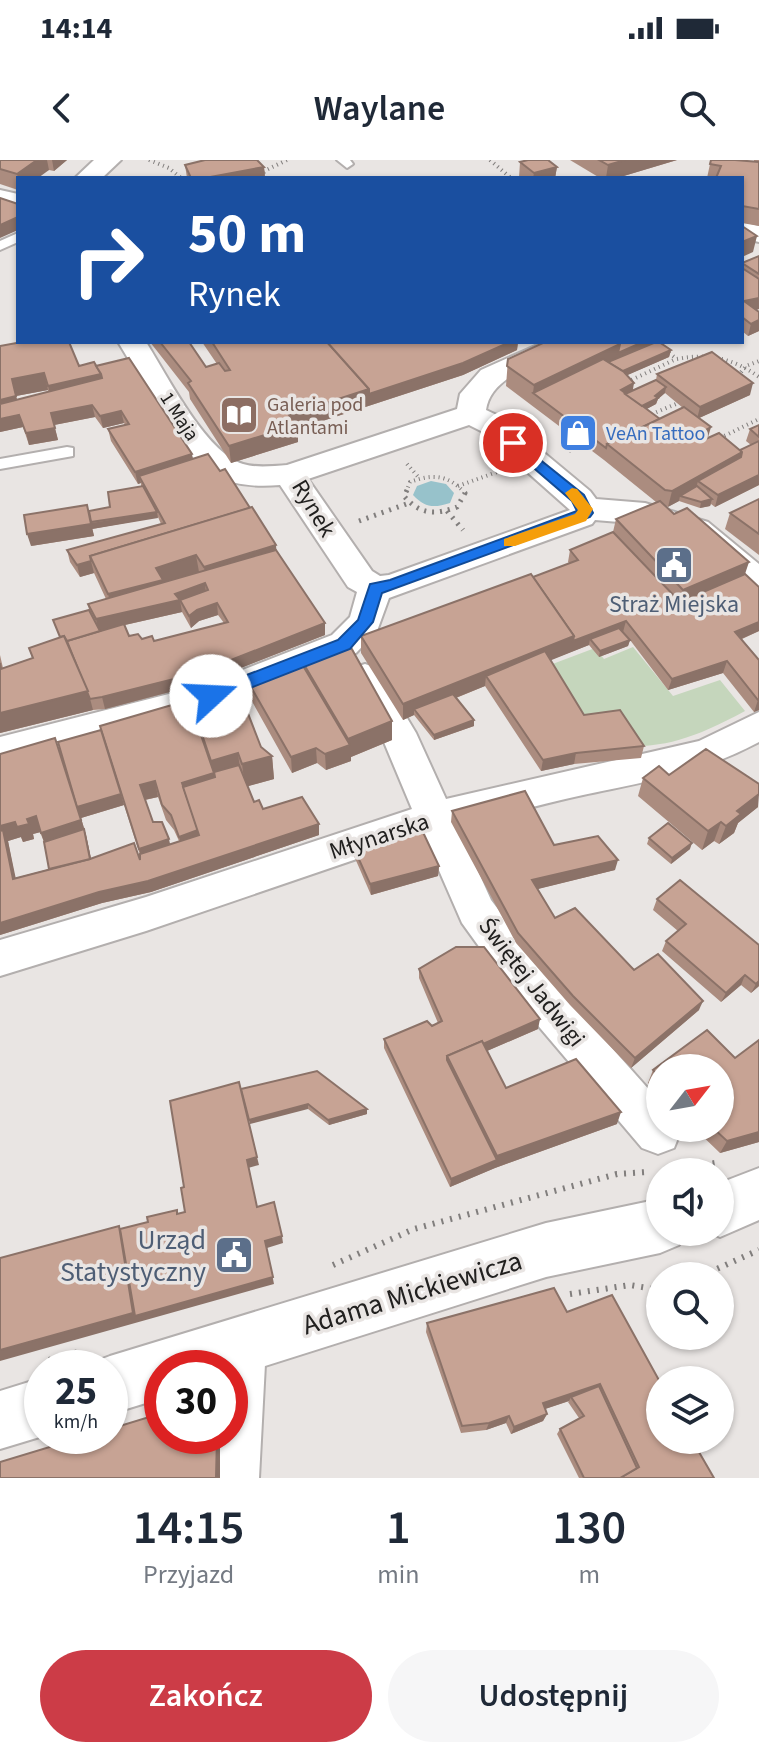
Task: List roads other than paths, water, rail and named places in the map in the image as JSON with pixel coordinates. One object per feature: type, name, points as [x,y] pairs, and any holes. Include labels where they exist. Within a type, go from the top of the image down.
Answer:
[{"type":"street","points":[[89,176],[109,160]]},
{"type":"street","name":"1 Maja","points":[[133,344],[203,453],[212,461],[244,475],[289,475]]},
{"type":"street","points":[[555,344],[530,348],[480,385],[474,394],[471,414],[491,424],[579,498],[586,509]]},
{"type":"street","name":"Rynek","points":[[375,588],[360,579],[289,475],[471,414]]},
{"type":"street","points":[[586,509],[710,524],[759,582]]},
{"type":"street","points":[[0,751],[228,691],[344,644],[365,622],[375,588],[392,586],[581,517],[586,509]]},
{"type":"street","name":"Świętej Jadwigi","points":[[344,644],[398,733],[476,911],[504,951],[646,1119]]},
{"type":"street","name":"Młynarska","points":[[0,958],[146,914],[435,817],[709,752],[759,726]]},
{"type":"street","points":[[734,1204],[759,1194]]},
{"type":"street","name":"Adama Mickiewicza","points":[[225,1350],[546,1250],[646,1229]]},
{"type":"street","points":[[233,1478],[241,1345]]},
{"type":"street","points":[[0,1420],[24,1413]]},
{"type":"lane","points":[[0,464],[67,452]]},
{"type":"water","points":[[431,481],[446,484],[454,493],[450,503],[430,506],[413,495],[417,486]]},
{"type":"place","name":"Galeria pod Atlantami","points":[[239,415]]},
{"type":"place","name":"VeAn Tattoo","points":[[578,433]]},
{"type":"place","name":"Straż Miejska","points":[[674,565]]},
{"type":"place","name":"Urząd Statystyczny","points":[[234,1255]]}]
